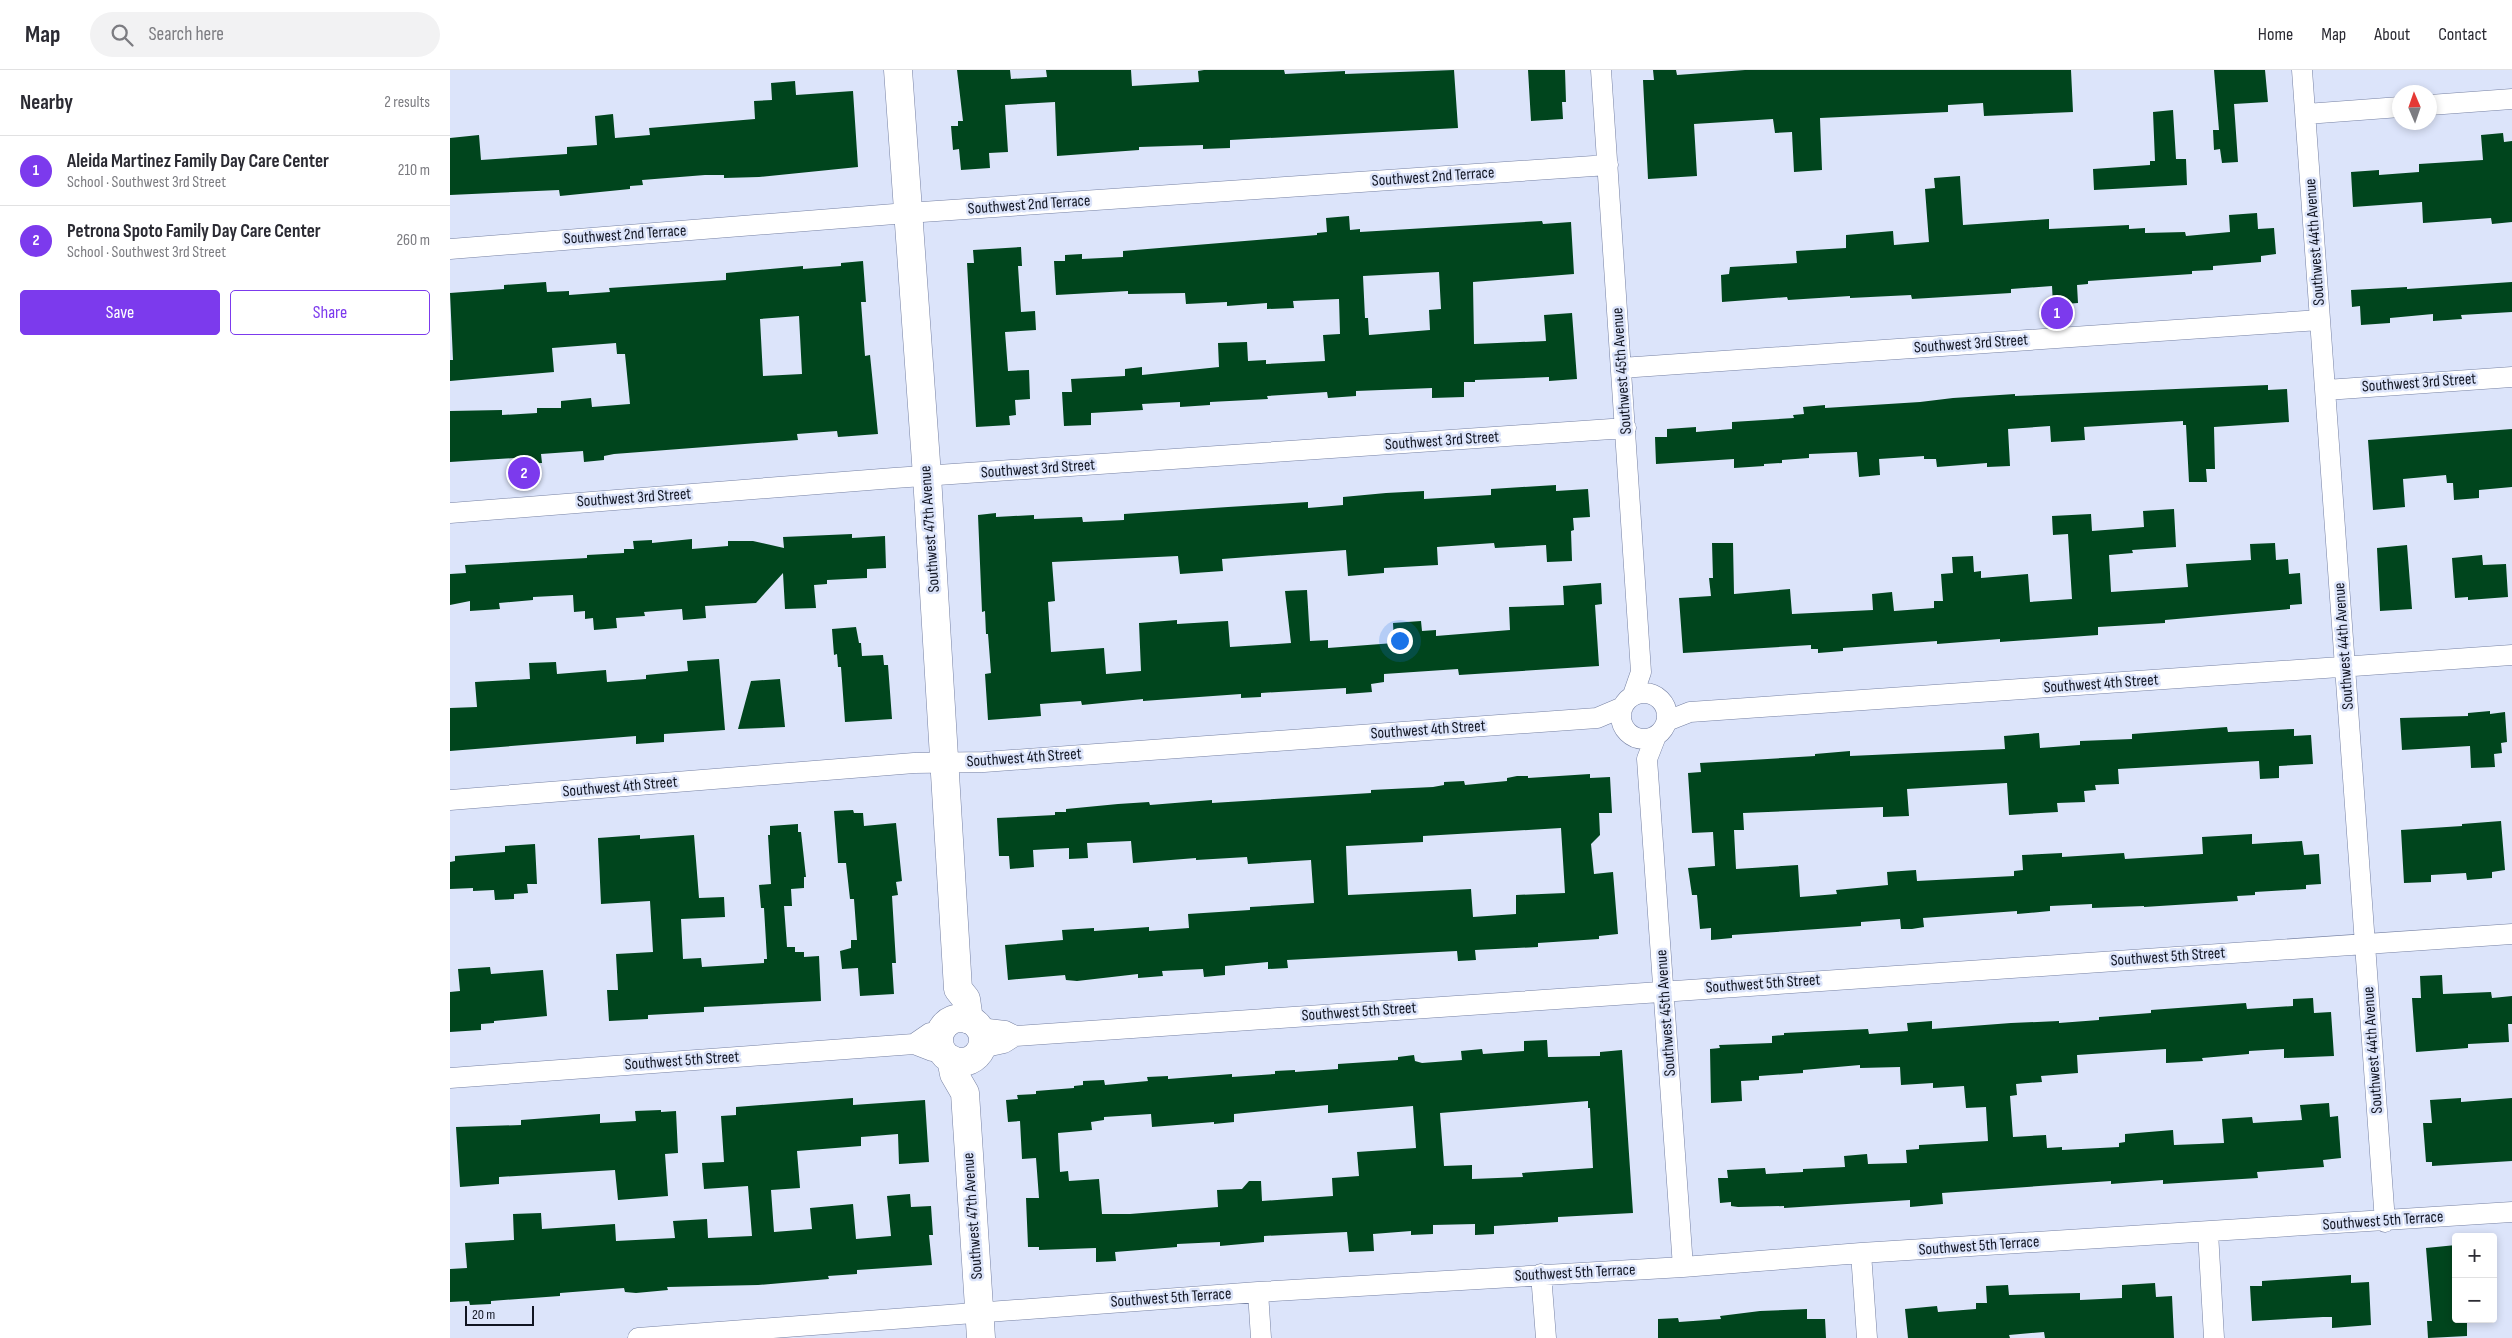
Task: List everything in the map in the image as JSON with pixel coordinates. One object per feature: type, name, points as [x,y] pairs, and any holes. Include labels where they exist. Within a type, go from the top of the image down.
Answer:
[{"type":"street","name":"Southwest 47th Avenue","points":[[898,70],[927,476],[958,989],[950,1005],[971,1078],[965,1093],[980,1325]]},
{"type":"street","name":"Southwest 45th Avenue","points":[[1601,70],[1641,672],[1649,710],[1647,759],[1683,1267]]},
{"type":"street","name":"Southwest 44th Avenue","points":[[2302,70],[2385,1222]]},
{"type":"street","points":[[2437,104],[2512,99]]},
{"type":"street","points":[[2306,114],[2392,108]]},
{"type":"street","name":"Southwest 2nd Terrace","points":[[450,249],[907,213],[1608,165]]},
{"type":"street","name":"Southwest 3rd Street","points":[[1621,368],[2320,320]]},
{"type":"street","name":"Southwest 3rd Street","points":[[2326,390],[2512,377]]},
{"type":"street","name":"Southwest 3rd Street","points":[[450,513],[927,476],[1626,428]]},
{"type":"street","name":"Southwest 4th Street","points":[[450,800],[914,763],[944,763],[1597,718],[1649,710],[1690,712],[2512,655]]},
{"type":"street","points":[[1649,710],[1645,740],[1629,733],[1621,723],[1649,710]]},
{"type":"street","name":"Southwest 4th Street","points":[[1597,718],[1629,733]]},
{"type":"street","name":"Southwest 45th Avenue","points":[[1629,733],[1647,759]]},
{"type":"street","name":"Southwest 5th Street","points":[[450,1078],[914,1044],[930,1033],[960,1040],[1004,1043],[1015,1036],[1664,990],[2512,934]]},
{"type":"street","name":"Southwest 5th Terrace","points":[[638,1338],[980,1325],[1258,1292],[1683,1267],[1861,1253],[2385,1222],[2512,1212]]},
{"type":"street","points":[[2208,1232],[2214,1338]]},
{"type":"street","points":[[1861,1253],[1867,1338]]},
{"type":"street","points":[[1541,1274],[1546,1338]]},
{"type":"street","points":[[1258,1292],[1261,1338]]},
{"type":"building","points":[[957,70],[1010,70],[1011,79],[1047,77],[1046,70],[1131,70],[1132,86],[1199,82],[1198,71],[1204,70],[1284,70],[1285,74],[1345,71],[1345,74],[1454,70],[1458,128],[1230,140],[1230,148],[1203,149],[1203,145],[1139,147],[1139,150],[1057,156],[1055,102],[1005,105],[1008,152],[989,153],[990,168],[961,170],[959,149],[953,150],[951,126],[958,126],[958,121],[963,121]]},
{"type":"building","points":[[1528,70],[1565,70],[1566,102],[1562,102],[1563,119],[1531,121]]},
{"type":"building","points":[[1653,70],[1676,70],[1677,75],[1745,70],[2071,70],[2073,112],[1984,116],[1983,103],[1948,105],[1948,112],[1820,118],[1822,170],[1794,172],[1792,132],[1775,133],[1773,119],[1694,124],[1697,176],[1648,179],[1643,80],[1654,80]]},
{"type":"building","points":[[2214,70],[2265,70],[2268,102],[2234,104],[2238,162],[2222,163],[2220,149],[2214,150],[2213,130],[2219,130]]},
{"type":"building","points":[[795,81],[796,95],[853,91],[858,167],[759,177],[724,178],[724,175],[705,175],[642,180],[643,185],[630,186],[630,189],[560,196],[559,190],[450,195],[450,138],[479,135],[481,160],[567,154],[567,147],[597,145],[595,116],[613,114],[615,138],[650,135],[649,128],[755,119],[754,101],[772,100],[771,83]]},
{"type":"building","points":[[2173,110],[2176,159],[2186,159],[2187,185],[2094,190],[2093,169],[2150,165],[2150,161],[2155,161],[2153,112]]},
{"type":"building","points":[[2503,133],[2504,142],[2512,141],[2512,222],[2492,224],[2491,218],[2423,223],[2422,202],[2353,207],[2351,172],[2379,170],[2379,175],[2419,172],[2419,164],[2483,160],[2481,135]]},
{"type":"building","points":[[1960,176],[1963,225],[2049,219],[2049,229],[2129,225],[2129,229],[2145,228],[2145,233],[2185,232],[2186,236],[2230,232],[2229,215],[2257,213],[2258,229],[2274,228],[2276,254],[2261,256],[2261,262],[2213,266],[2213,270],[2192,271],[2192,274],[2088,281],[2088,284],[2077,285],[2078,303],[2053,305],[2052,286],[2011,289],[2011,293],[1912,299],[1911,295],[1788,300],[1787,297],[1722,302],[1721,275],[1729,274],[1730,267],[1797,263],[1796,251],[1846,248],[1846,235],[1893,231],[1894,245],[1929,242],[1925,189],[1935,188],[1934,178]]},
{"type":"building","points":[[1349,216],[1350,230],[1360,229],[1360,232],[1542,221],[1543,224],[1571,222],[1574,274],[1473,282],[1474,344],[1546,341],[1544,315],[1572,313],[1577,379],[1549,381],[1549,377],[1475,380],[1475,382],[1464,382],[1464,397],[1432,398],[1432,388],[1356,391],[1356,396],[1328,398],[1327,392],[1267,396],[1268,399],[1210,402],[1210,405],[1180,407],[1180,402],[1142,404],[1143,410],[1091,413],[1091,425],[1064,426],[1062,392],[1072,392],[1071,379],[1125,376],[1125,369],[1142,367],[1142,375],[1219,367],[1218,343],[1247,342],[1248,361],[1266,360],[1266,364],[1325,361],[1323,335],[1340,334],[1339,299],[1293,301],[1294,308],[1267,309],[1267,303],[1227,306],[1227,302],[1186,304],[1185,293],[1128,294],[1128,291],[1056,295],[1054,261],[1065,261],[1065,255],[1082,254],[1082,259],[1123,257],[1123,251],[1317,235],[1317,233],[1327,232],[1326,218]],"holes":[[[1439,272],[1441,309],[1429,310],[1430,330],[1369,335],[1368,318],[1365,318],[1363,276]]]},
{"type":"building","points":[[1021,247],[1022,266],[1018,266],[1021,312],[1035,311],[1036,330],[1005,332],[1008,371],[1029,370],[1030,399],[1015,400],[1016,415],[1009,416],[1010,425],[976,427],[967,263],[974,263],[973,250]]},
{"type":"building","points":[[863,261],[866,302],[861,302],[865,356],[870,355],[878,434],[838,437],[837,431],[797,434],[798,440],[614,454],[604,456],[604,460],[584,462],[583,451],[541,454],[542,463],[514,464],[514,458],[450,462],[450,411],[502,410],[502,415],[537,413],[537,408],[561,408],[561,401],[591,398],[592,407],[630,404],[625,354],[617,354],[616,343],[552,348],[554,372],[450,381],[450,360],[453,360],[450,293],[504,289],[504,285],[546,282],[547,292],[569,291],[569,295],[610,292],[609,288],[726,280],[726,273],[803,266],[803,269],[841,266],[841,263]],"holes":[[[799,316],[802,374],[763,376],[760,319]]]},
{"type":"building","points":[[2512,282],[2512,312],[2461,315],[2462,319],[2433,321],[2433,314],[2390,318],[2390,323],[2361,325],[2360,306],[2352,307],[2351,290],[2407,287],[2407,289]]},
{"type":"building","points":[[2268,385],[2268,390],[2287,389],[2289,422],[2214,427],[2215,469],[2206,469],[2207,482],[2189,482],[2186,425],[2183,425],[2183,421],[2084,427],[2085,440],[2051,442],[2050,426],[2008,429],[2010,466],[1987,467],[1987,463],[1937,467],[1936,459],[1924,459],[1924,456],[1879,459],[1880,475],[1859,477],[1857,452],[1809,454],[1809,458],[1782,460],[1782,463],[1764,464],[1764,466],[1734,468],[1734,459],[1656,464],[1655,437],[1667,437],[1667,429],[1696,427],[1696,432],[1732,429],[1732,422],[1794,418],[1793,415],[1804,414],[1803,407],[1825,405],[1825,408],[2015,394],[2015,396]]},
{"type":"building","points":[[2512,429],[2512,487],[2479,490],[2479,498],[2454,500],[2453,483],[2447,483],[2446,475],[2403,479],[2405,507],[2373,510],[2368,440]]},
{"type":"building","points":[[1556,485],[1556,491],[1588,489],[1590,517],[1573,518],[1574,530],[1571,531],[1572,561],[1547,562],[1546,545],[1495,548],[1494,543],[1437,547],[1438,565],[1384,568],[1384,573],[1348,576],[1346,550],[1222,559],[1223,571],[1180,574],[1178,556],[1052,562],[1055,601],[1048,602],[1051,652],[1104,648],[1106,674],[1141,671],[1139,623],[1177,620],[1177,624],[1228,621],[1230,647],[1291,643],[1285,591],[1307,590],[1310,641],[1328,640],[1328,648],[1394,643],[1393,623],[1421,621],[1422,631],[1436,630],[1436,636],[1510,630],[1509,607],[1564,605],[1563,586],[1601,583],[1602,604],[1595,605],[1599,666],[1459,675],[1458,669],[1384,674],[1384,682],[1371,684],[1372,692],[1346,694],[1346,688],[1261,693],[1261,697],[1241,698],[1241,694],[1143,701],[1143,699],[1082,705],[1081,701],[1040,704],[1041,716],[988,720],[985,674],[991,673],[985,611],[982,612],[978,515],[996,513],[996,517],[1034,515],[1034,519],[1082,517],[1083,522],[1124,520],[1124,514],[1308,502],[1308,508],[1343,505],[1343,497],[1386,493],[1424,491],[1424,499],[1491,495],[1491,489]]},
{"type":"building","points":[[2174,509],[2176,547],[2132,550],[2133,553],[2109,555],[2111,592],[2188,587],[2186,564],[2251,560],[2250,544],[2275,543],[2276,560],[2288,559],[2289,574],[2300,573],[2302,604],[2290,605],[2290,609],[2165,620],[2165,623],[2098,627],[2098,635],[2000,642],[2000,639],[1937,644],[1937,641],[1843,648],[1843,651],[1818,653],[1818,649],[1811,649],[1811,645],[1683,653],[1679,598],[1711,596],[1709,578],[1713,578],[1712,543],[1733,543],[1734,594],[1790,589],[1792,614],[1873,610],[1872,594],[1892,592],[1894,611],[1934,608],[1934,601],[1943,601],[1941,574],[1953,573],[1952,557],[1973,556],[1974,572],[1981,571],[1981,578],[2028,574],[2030,602],[2072,599],[2068,534],[2053,535],[2052,516],[2091,514],[2092,531],[2144,527],[2143,511]]},
{"type":"building","points":[[852,534],[852,538],[885,536],[886,568],[867,569],[867,578],[827,580],[827,584],[814,585],[816,608],[785,609],[783,573],[756,603],[705,606],[706,618],[683,620],[682,609],[644,612],[645,616],[616,618],[617,628],[594,630],[593,618],[585,619],[585,611],[574,612],[573,595],[533,597],[533,600],[499,603],[500,609],[470,611],[470,601],[450,605],[450,574],[466,573],[465,565],[587,558],[587,555],[624,553],[624,549],[634,549],[633,541],[652,540],[652,543],[692,539],[692,549],[728,546],[728,541],[753,541],[784,548],[783,537]]},
{"type":"building","points":[[2407,545],[2412,609],[2380,611],[2377,548]]},
{"type":"building","points":[[2482,555],[2483,565],[2506,564],[2508,597],[2468,600],[2468,597],[2455,598],[2452,558]]},
{"type":"building","points":[[856,627],[859,643],[861,643],[862,656],[883,655],[884,665],[888,665],[892,719],[845,722],[841,667],[838,667],[837,654],[834,655],[832,629]]},
{"type":"building","points":[[719,659],[725,730],[664,734],[664,742],[636,744],[636,736],[450,751],[450,708],[477,707],[475,682],[530,679],[529,663],[556,662],[557,674],[606,670],[607,682],[646,679],[646,675],[688,671],[687,661]]},
{"type":"building","points":[[780,679],[785,727],[738,729],[751,681]]},
{"type":"building","points":[[2490,711],[2490,714],[2505,712],[2507,742],[2501,743],[2502,753],[2494,754],[2495,767],[2471,768],[2470,746],[2402,750],[2400,718],[2468,716],[2468,713]]},
{"type":"building","points":[[2227,727],[2228,732],[2294,729],[2294,736],[2311,735],[2313,764],[2279,766],[2279,778],[2260,779],[2259,761],[2118,769],[2119,784],[2095,785],[2096,790],[2084,791],[2085,802],[2057,803],[2058,812],[2009,815],[2007,783],[1907,789],[1909,816],[1883,817],[1883,807],[1743,813],[1744,830],[1734,830],[1736,869],[1798,865],[1800,897],[1837,894],[1836,890],[1888,885],[1887,872],[1916,870],[1917,881],[2014,876],[2014,871],[2023,870],[2022,855],[2062,853],[2062,857],[2124,853],[2125,859],[2203,854],[2202,837],[2252,834],[2252,844],[2302,841],[2304,855],[2319,854],[2321,884],[2306,885],[2306,889],[2255,892],[2255,895],[2237,896],[2238,901],[2144,907],[2092,908],[2092,904],[2050,906],[2050,911],[2017,914],[2017,911],[1923,918],[1924,927],[1912,929],[1901,929],[1900,919],[1861,922],[1861,926],[1732,935],[1732,938],[1711,940],[1711,928],[1700,929],[1697,895],[1692,895],[1688,868],[1715,866],[1713,832],[1692,833],[1688,773],[1701,772],[1700,763],[1815,756],[1815,754],[1850,751],[1850,756],[2005,749],[2004,736],[2039,733],[2040,748],[2080,745],[2080,741],[2132,739],[2132,734]]},
{"type":"building","points":[[1590,774],[1590,778],[1610,777],[1612,813],[1599,813],[1600,835],[1591,844],[1594,874],[1613,872],[1618,934],[1599,936],[1599,939],[1538,943],[1538,947],[1475,950],[1476,960],[1458,961],[1457,951],[1287,960],[1288,968],[1268,969],[1268,962],[1225,966],[1225,975],[1204,977],[1203,969],[1162,971],[1163,976],[1138,978],[1138,974],[1077,981],[1066,980],[1065,975],[1008,980],[1005,945],[1063,940],[1062,930],[1094,928],[1094,931],[1149,927],[1149,931],[1189,928],[1188,914],[1250,910],[1250,907],[1314,903],[1311,860],[1248,864],[1247,857],[1196,860],[1196,858],[1133,863],[1131,841],[1087,843],[1088,858],[1069,859],[1069,848],[1033,850],[1034,867],[1010,869],[1009,856],[999,856],[997,818],[1055,815],[1055,812],[1066,812],[1066,809],[1118,804],[1149,802],[1150,805],[1212,800],[1212,803],[1371,793],[1371,790],[1433,787],[1444,785],[1444,782],[1464,781],[1465,785],[1507,781],[1507,778],[1517,776],[1528,776],[1528,778]],"holes":[[[1561,828],[1565,893],[1516,895],[1516,914],[1473,917],[1471,889],[1348,895],[1346,846],[1423,842],[1423,836]]]},
{"type":"building","points":[[853,810],[854,813],[863,813],[864,826],[896,823],[902,881],[896,882],[898,895],[892,896],[896,963],[892,963],[894,994],[860,996],[858,968],[842,969],[840,951],[851,948],[851,940],[857,940],[854,899],[850,899],[846,863],[838,863],[834,811]]},
{"type":"building","points":[[2501,821],[2505,870],[2492,872],[2492,878],[2467,880],[2466,873],[2431,875],[2431,882],[2404,883],[2401,830]]},
{"type":"building","points":[[798,824],[798,832],[801,832],[806,877],[804,877],[804,888],[791,889],[792,906],[784,906],[787,947],[795,947],[795,952],[804,952],[804,957],[819,956],[821,1001],[704,1007],[704,1012],[648,1015],[648,1019],[609,1021],[607,990],[618,990],[616,954],[653,952],[650,901],[601,904],[598,838],[640,835],[640,839],[694,835],[699,898],[724,897],[725,917],[681,919],[683,959],[701,958],[702,967],[764,963],[764,959],[767,959],[764,908],[761,908],[759,885],[771,884],[768,835],[770,835],[770,826]]},
{"type":"building","points":[[535,844],[537,884],[527,884],[528,893],[514,894],[514,899],[495,900],[494,890],[473,891],[473,888],[450,889],[450,862],[455,861],[455,856],[505,852],[505,846]]},
{"type":"building","points":[[490,967],[491,974],[543,970],[547,1016],[494,1021],[494,1023],[481,1024],[481,1030],[450,1032],[450,992],[460,991],[458,969]]},
{"type":"building","points":[[2442,975],[2443,994],[2491,992],[2492,998],[2512,996],[2512,1024],[2508,1024],[2509,1042],[2468,1044],[2468,1048],[2416,1052],[2412,998],[2421,998],[2420,976]]},
{"type":"building","points":[[2313,998],[2314,1013],[2331,1012],[2334,1056],[2284,1058],[2284,1049],[2249,1051],[2249,1054],[2202,1058],[2203,1061],[2166,1063],[2166,1049],[2077,1055],[2078,1073],[2041,1076],[2042,1082],[2016,1084],[2017,1095],[2010,1096],[2013,1137],[2046,1135],[2047,1148],[2062,1147],[2062,1150],[2119,1147],[2119,1143],[2125,1142],[2125,1134],[2173,1130],[2174,1145],[2224,1143],[2222,1119],[2252,1117],[2253,1123],[2302,1120],[2300,1105],[2329,1103],[2330,1117],[2338,1116],[2341,1158],[2323,1160],[2324,1167],[2257,1172],[2258,1178],[2163,1184],[2163,1180],[2111,1184],[2111,1181],[1942,1193],[1943,1204],[1910,1207],[1910,1200],[1784,1208],[1784,1206],[1738,1207],[1731,1206],[1731,1202],[1720,1203],[1718,1178],[1728,1178],[1727,1170],[1765,1168],[1766,1174],[1803,1172],[1803,1169],[1845,1167],[1844,1156],[1867,1154],[1868,1164],[1907,1163],[1906,1150],[1919,1149],[1919,1145],[1988,1141],[1986,1107],[1966,1108],[1964,1086],[1933,1088],[1933,1083],[1901,1085],[1900,1067],[1860,1068],[1860,1065],[1803,1070],[1803,1073],[1759,1076],[1759,1080],[1741,1081],[1742,1101],[1711,1103],[1710,1049],[1720,1048],[1719,1045],[1772,1043],[1772,1036],[1784,1035],[1784,1033],[1868,1029],[1869,1034],[1908,1031],[1907,1023],[1932,1021],[1932,1029],[2011,1023],[2059,1021],[2059,1023],[2099,1020],[2099,1017],[2151,1013],[2151,1010],[2246,1003],[2247,1009],[2293,1006],[2293,999]]},
{"type":"building","points":[[1547,1040],[1548,1057],[1600,1056],[1600,1052],[1622,1050],[1633,1213],[1558,1217],[1558,1222],[1494,1226],[1494,1234],[1475,1235],[1475,1224],[1433,1225],[1433,1234],[1411,1235],[1411,1231],[1373,1234],[1374,1251],[1349,1252],[1347,1232],[1264,1236],[1264,1242],[1220,1246],[1220,1242],[1177,1244],[1177,1247],[1115,1252],[1116,1261],[1096,1262],[1096,1248],[1039,1250],[1039,1247],[1028,1247],[1026,1198],[1039,1198],[1036,1158],[1022,1159],[1020,1121],[1008,1122],[1006,1100],[1018,1099],[1017,1095],[1036,1094],[1036,1091],[1074,1088],[1074,1086],[1083,1085],[1083,1081],[1104,1080],[1105,1085],[1148,1081],[1147,1077],[1168,1076],[1168,1079],[1232,1074],[1232,1077],[1275,1074],[1275,1071],[1295,1070],[1295,1072],[1338,1069],[1338,1064],[1398,1060],[1398,1057],[1414,1055],[1415,1061],[1422,1063],[1462,1060],[1461,1051],[1482,1049],[1483,1054],[1524,1051],[1524,1041]],"holes":[[[1588,1101],[1593,1168],[1522,1173],[1523,1177],[1472,1179],[1472,1165],[1444,1166],[1440,1113]],[[1328,1105],[1328,1113],[1413,1106],[1416,1148],[1357,1152],[1359,1176],[1332,1178],[1333,1196],[1262,1201],[1261,1181],[1249,1181],[1242,1189],[1217,1190],[1218,1207],[1130,1214],[1102,1214],[1099,1179],[1069,1181],[1068,1171],[1060,1172],[1058,1133],[1092,1130],[1091,1122],[1104,1120],[1104,1117],[1151,1114],[1152,1127],[1214,1122],[1214,1124],[1234,1122],[1234,1114]]]},
{"type":"building","points":[[853,1098],[853,1105],[925,1100],[929,1162],[899,1164],[898,1134],[861,1137],[861,1146],[797,1151],[800,1188],[771,1190],[774,1232],[812,1229],[810,1208],[853,1204],[856,1239],[891,1236],[887,1196],[910,1194],[911,1207],[931,1206],[933,1235],[929,1235],[932,1265],[857,1270],[857,1274],[828,1276],[829,1279],[758,1285],[667,1287],[668,1290],[636,1293],[625,1292],[624,1288],[560,1293],[560,1296],[491,1301],[491,1304],[470,1305],[469,1301],[450,1302],[450,1269],[467,1268],[465,1243],[514,1240],[513,1214],[541,1213],[542,1229],[615,1224],[616,1241],[675,1238],[673,1221],[707,1219],[708,1238],[752,1236],[748,1186],[704,1189],[702,1163],[724,1162],[721,1116],[736,1115],[736,1107]]},
{"type":"building","points":[[2461,1098],[2461,1102],[2512,1098],[2512,1161],[2432,1166],[2432,1162],[2426,1162],[2423,1123],[2432,1123],[2430,1100]]},
{"type":"building","points":[[661,1110],[661,1112],[676,1111],[678,1153],[665,1154],[668,1196],[618,1200],[615,1170],[499,1177],[499,1184],[460,1187],[456,1127],[521,1125],[521,1120],[600,1114],[600,1123],[636,1121],[635,1111]]},
{"type":"building","points":[[2452,1245],[2452,1323],[2467,1323],[2467,1336],[2428,1338],[2427,1321],[2432,1321],[2426,1248]]},
{"type":"building","points":[[2351,1275],[2351,1283],[2369,1282],[2371,1325],[2332,1328],[2332,1317],[2252,1321],[2250,1286],[2262,1286],[2262,1281]]},
{"type":"building","points":[[2155,1283],[2156,1297],[2172,1296],[2174,1338],[2045,1338],[2044,1332],[2009,1335],[2010,1338],[1908,1338],[1905,1309],[1937,1306],[1938,1312],[1976,1309],[1976,1303],[1987,1303],[1986,1286],[2008,1285],[2009,1295],[2080,1293],[2080,1300],[2122,1298],[2122,1285]]},
{"type":"building","points":[[1807,1309],[1807,1319],[1825,1319],[1826,1338],[1658,1338],[1658,1319],[1678,1318],[1679,1322],[1721,1319],[1720,1316],[1760,1311]]},
{"type":"place","name":"Aleida Martinez Family Day Care Center","points":[[2057,313]]},
{"type":"place","name":"Petrona Spoto Family Day Care Center","points":[[524,473]]}]
